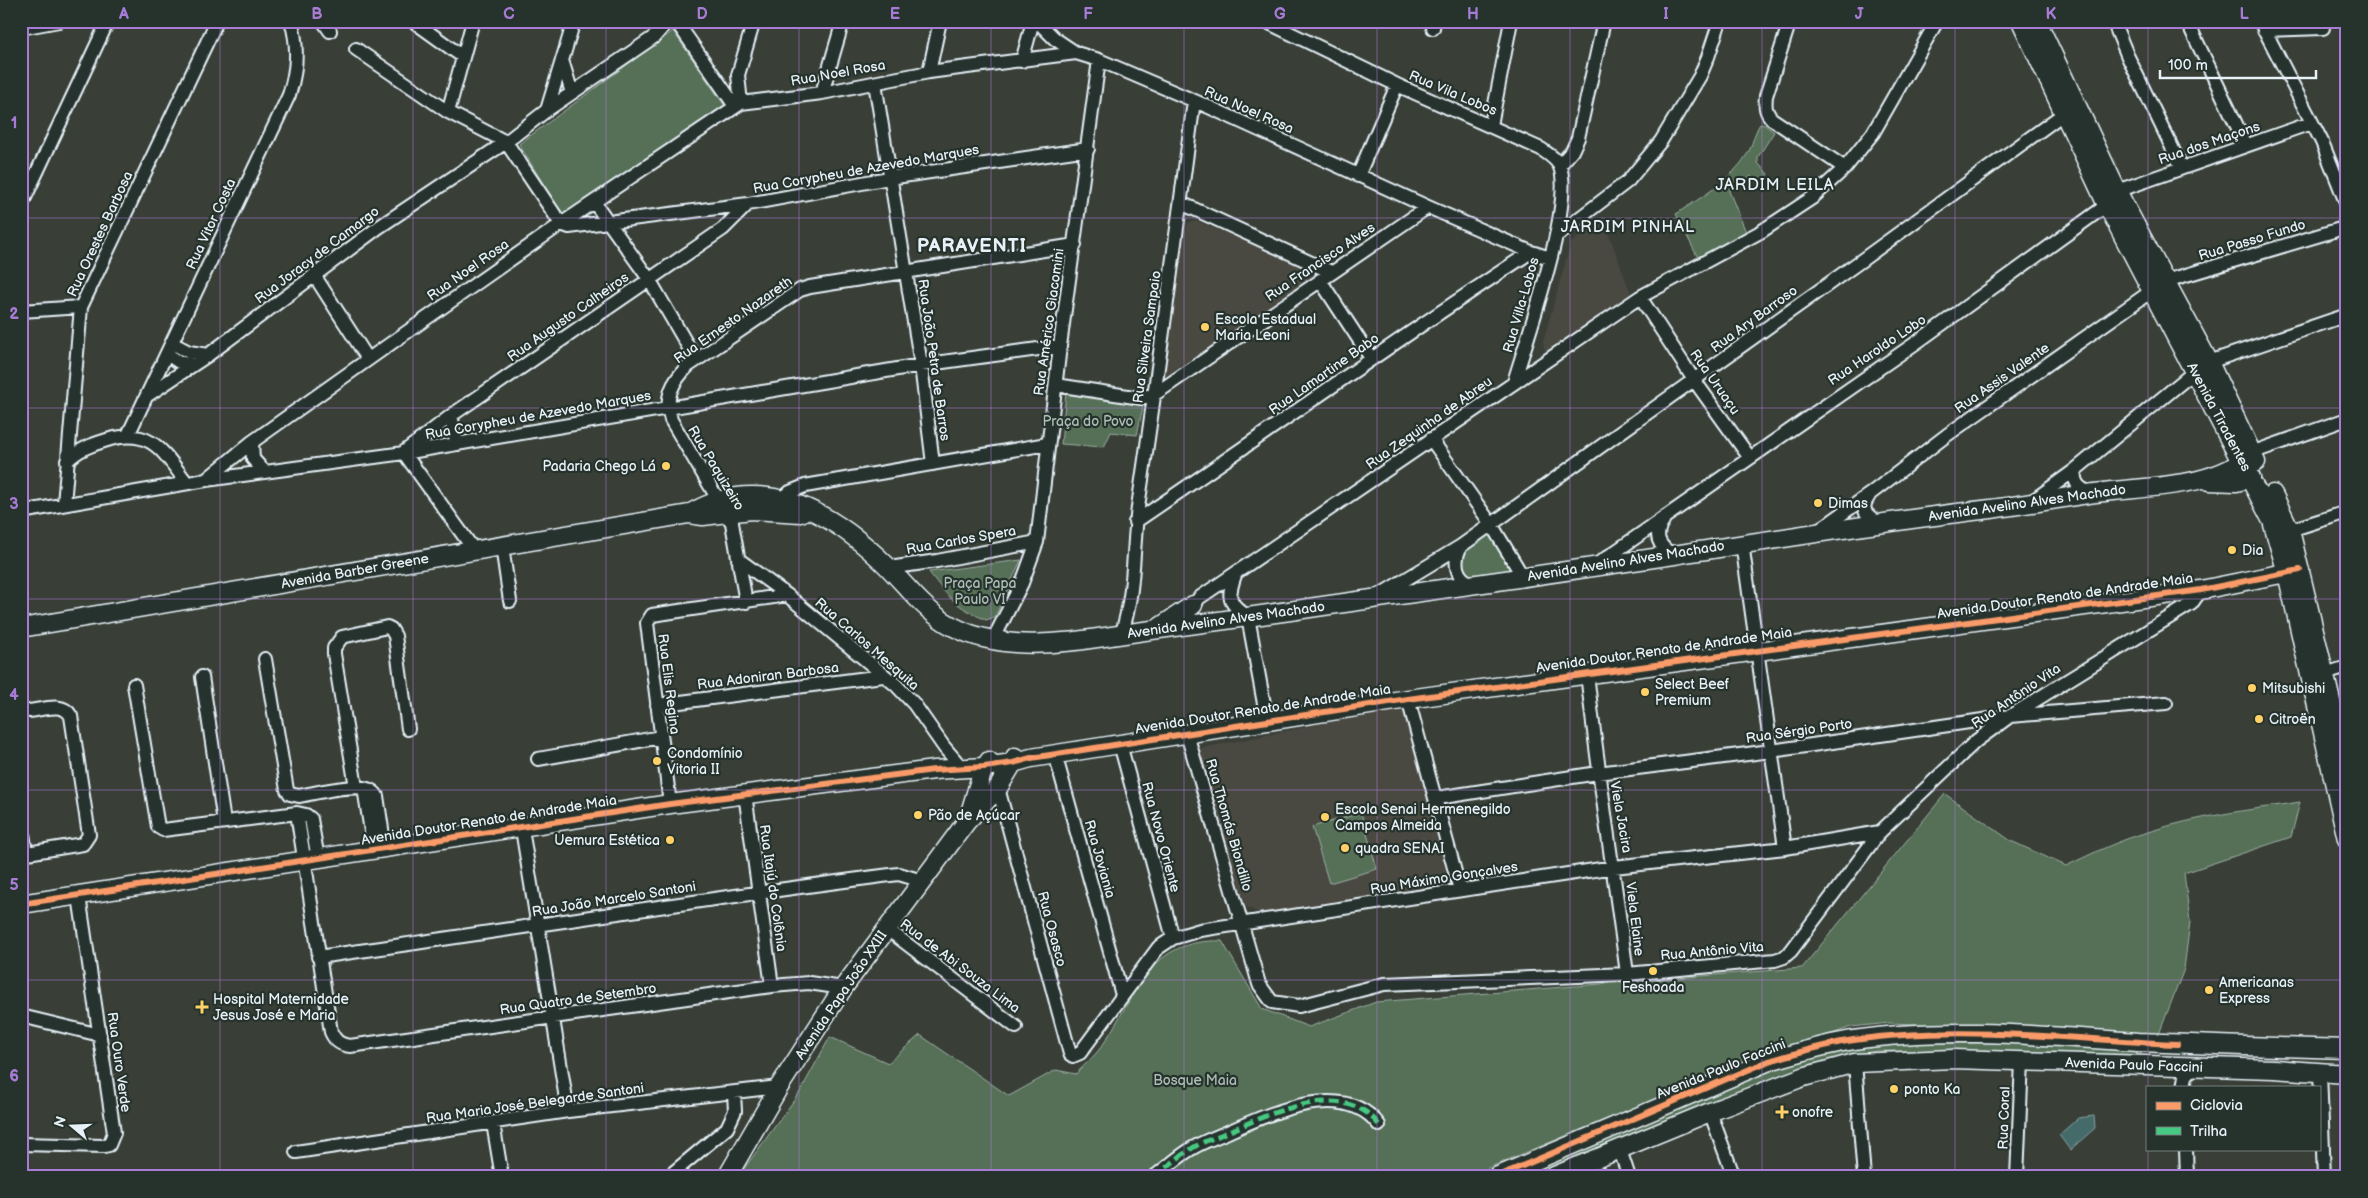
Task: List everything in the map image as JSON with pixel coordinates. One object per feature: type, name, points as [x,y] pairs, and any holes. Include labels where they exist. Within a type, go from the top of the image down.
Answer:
[{"type":"street","points":[[21,28],[59,21]]},
{"type":"street","points":[[21,206],[26,188],[108,21]]},
{"type":"street","name":"Rua Orestes Barbosa","points":[[64,504],[81,307],[217,21]]},
{"type":"street","name":"Rua Vitor Costa","points":[[128,435],[289,95],[296,73],[296,37],[292,21]]},
{"type":"street","points":[[413,21],[463,57]]},
{"type":"street","points":[[448,112],[473,21]]},
{"type":"street","points":[[547,110],[574,21]]},
{"type":"street","name":"Rua Joracy de Camargo","points":[[146,398],[208,355],[379,227],[506,142],[547,110],[654,37],[668,21]]},
{"type":"street","points":[[676,21],[738,104]]},
{"type":"street","points":[[738,104],[738,75],[754,21]]},
{"type":"street","points":[[822,93],[843,21]]},
{"type":"street","points":[[929,72],[940,21]]},
{"type":"street","points":[[1022,60],[1035,21],[1055,39],[1076,53]]},
{"type":"street","name":"Rua Vila Lobos","points":[[1265,21],[1397,85],[1491,125],[1541,149],[1552,156],[1560,165]]},
{"type":"street","points":[[1491,125],[1511,21]]},
{"type":"street","points":[[1556,236],[1563,193],[1560,165],[1572,151],[1578,138],[1604,21]]},
{"type":"street","points":[[1556,236],[1628,181],[1661,141],[1700,76],[1720,21]]},
{"type":"street","points":[[1790,21],[1766,96],[1765,106],[1767,113],[1772,119],[1845,168]]},
{"type":"street","name":"Rua Zequinha de Abreu","points":[[1193,605],[1640,296],[1762,232],[1812,198],[1845,168],[1873,132],[1937,21]]},
{"type":"street","name":"Avenida Tiradentes","points":[[2021,21],[2063,114],[2112,198],[2159,286],[2209,362],[2247,458],[2252,478],[2294,572],[2343,731],[2347,768]]},
{"type":"street","name":"Avenida Tiradentes","points":[[2038,21],[2112,198]]},
{"type":"street","points":[[2113,21],[2182,168]]},
{"type":"street","points":[[2187,21],[2246,145]]},
{"type":"street","points":[[2324,28],[2262,26],[2331,163],[2347,204]]},
{"type":"street","points":[[356,49],[448,112],[506,142],[561,224]]},
{"type":"street","name":"Rua Noel Rosa","points":[[206,480],[252,442],[368,359],[561,224],[738,104],[822,93],[929,72],[1076,53],[1099,60],[1194,101],[1428,207],[1550,258]]},
{"type":"street","points":[[562,60],[572,93]]},
{"type":"street","name":"Rua Américo Giacomini","points":[[993,640],[1022,583],[1037,542],[1060,346],[1099,60]]},
{"type":"street","name":"Rua João Petra de Barros","points":[[875,83],[921,366],[933,464]]},
{"type":"street","points":[[1358,176],[1397,85]]},
{"type":"street","name":"Rua Silveira Sampaio","points":[[1120,635],[1129,607],[1135,522],[1155,394],[1194,101]]},
{"type":"street","name":"Rua Ary Barroso","points":[[1374,598],[1461,546],[2063,114]]},
{"type":"street","name":"Rua dos Maçons","points":[[2112,198],[2182,168],[2311,123]]},
{"type":"street","name":"Rua Corypheu de Azevedo Marques","points":[[561,224],[574,228],[748,204],[889,178],[1088,150]]},
{"type":"street","name":"Rua Haroldo Lobo","points":[[1596,565],[1750,458],[2112,198]]},
{"type":"street","points":[[594,202],[649,279],[696,360]]},
{"type":"street","points":[[1180,203],[1331,272]]},
{"type":"street","name":"Rua Augusto Calheiros","points":[[404,453],[452,415],[723,229],[748,204]]},
{"type":"street","name":"Rua Francisco Alves","points":[[1155,394],[1428,207]]},
{"type":"street","name":"Rua Passo Fundo","points":[[2159,286],[2347,227]]},
{"type":"street","name":"Rua Villa-Lobos","points":[[1514,382],[1556,236]]},
{"type":"street","name":"Rua Ernesto Nazareth","points":[[667,408],[670,390],[680,374],[696,360],[800,290],[819,284],[906,272],[1075,244]]},
{"type":"street","name":"Rua Lamartine Babo","points":[[1135,522],[1293,415],[1371,358],[1532,252]]},
{"type":"street","points":[[314,275],[368,359]]},
{"type":"street","points":[[1320,280],[1371,358]]},
{"type":"street","name":"Avenida Tiradentes","points":[[2159,286],[2194,372],[2290,530],[2294,572],[2347,839]]},
{"type":"street","name":"Rua Assis Valente","points":[[1815,532],[1870,494],[1947,435],[2159,286]]},
{"type":"street","name":"Rua Uruaçu","points":[[1640,296],[1694,380],[1750,458]]},
{"type":"street","points":[[21,310],[81,307]]},
{"type":"street","points":[[2027,505],[2075,470],[2194,372],[2209,362],[2347,315]]},
{"type":"street","name":"Rua Corypheu de Azevedo Marques","points":[[21,512],[187,483],[404,453],[921,366],[1060,346]]},
{"type":"street","points":[[170,348],[208,355]]},
{"type":"street","points":[[170,348],[179,362],[193,365]]},
{"type":"street","points":[[1056,385],[1141,398],[1155,394]]},
{"type":"street","points":[[145,439],[143,422],[146,398]]},
{"type":"street","name":"Rua Paquizeiro","points":[[667,408],[676,431],[732,523],[746,602]]},
{"type":"street","points":[[72,411],[75,435],[86,446]]},
{"type":"street","points":[[452,415],[453,431],[458,444]]},
{"type":"street","points":[[2247,458],[2347,419]]},
{"type":"street","points":[[67,461],[86,446],[128,435],[145,439],[164,453],[187,483]]},
{"type":"street","points":[[1432,439],[1491,524],[1523,576]]},
{"type":"street","points":[[252,442],[253,459],[264,471]]},
{"type":"street","points":[[782,499],[790,492],[805,486],[1048,444]]},
{"type":"street","points":[[404,453],[474,550]]},
{"type":"street","name":"Avenida Avelino Alves Machado","points":[[993,640],[1018,643],[1051,643],[1120,635],[1674,555],[1877,522],[2027,505],[2090,493],[2198,481],[2216,476],[2247,458]]},
{"type":"street","points":[[2075,470],[2074,477],[2078,487],[2090,493]]},
{"type":"street","points":[[2198,481],[2226,483],[2252,478]]},
{"type":"street","points":[[1870,494],[1864,502],[1863,510],[1866,515],[1877,522]]},
{"type":"street","name":"Avenida Barber Greene","points":[[723,507],[755,496],[782,499],[802,506],[848,530],[889,568],[929,610],[942,620],[959,630],[993,640]]},
{"type":"street","name":"Avenida Barber Greene","points":[[21,628],[689,514],[701,507],[818,514]]},
{"type":"street","points":[[2290,530],[2347,512]]},
{"type":"street","points":[[1664,519],[1658,529],[1658,539],[1662,548],[1674,555]]},
{"type":"street","name":"Rua Carlos Spera","points":[[889,568],[1037,542]]},
{"type":"street","points":[[1742,543],[1786,848]]},
{"type":"street","points":[[502,546],[510,601]]},
{"type":"street","points":[[1461,546],[1457,557],[1457,569],[1462,579],[1474,584]]},
{"type":"street","name":"Rua Carlos Mesquita","points":[[738,559],[787,595],[896,685],[914,704],[944,747],[961,767]]},
{"type":"street","name":"Avenida Doutor Renato de Andrade Maia","points":[[21,904],[522,829],[670,804],[986,764],[1408,698],[2201,590],[2294,572]]},
{"type":"street","points":[[1235,575],[1230,587],[1230,599],[1238,610],[1248,617],[1266,720]]},
{"type":"street","name":"Rua Antônio Vita","points":[[1243,925],[1262,992],[1272,1002],[1292,1006],[1384,984],[1627,974],[1775,960],[1784,957],[1880,832],[1976,742],[2010,716],[2191,604],[2201,590]]},
{"type":"street","points":[[2167,618],[2172,609],[2173,594]]},
{"type":"street","name":"Rua Elis Regina","points":[[670,804],[656,705],[648,618],[652,615],[787,595]]},
{"type":"street","points":[[1129,607],[1148,631],[1193,605]]},
{"type":"street","points":[[1189,625],[1193,605]]},
{"type":"street","points":[[360,787],[334,654],[334,648],[342,637],[387,627],[391,629],[394,636],[408,729]]},
{"type":"street","points":[[265,659],[287,790],[290,794],[299,796],[360,787],[372,790],[378,796],[379,849]]},
{"type":"street","points":[[2325,674],[2347,667]]},
{"type":"street","name":"Viela Jacira","points":[[1587,673],[1598,772],[1614,867]]},
{"type":"street","name":"Rua Adoniran Barbosa","points":[[656,705],[883,676]]},
{"type":"street","points":[[202,677],[224,822]]},
{"type":"street","points":[[134,685],[158,827],[163,830],[297,814],[306,815],[312,819],[311,861],[318,957]]},
{"type":"street","points":[[1408,698],[1437,798],[1460,890]]},
{"type":"street","name":"Rua Sérgio Porto","points":[[1437,798],[1598,772],[1771,751],[2010,716],[2166,703]]},
{"type":"street","points":[[21,821],[23,853],[83,844],[89,835],[71,716],[69,712],[61,707],[29,711]]},
{"type":"street","name":"Rua Thomás Biondillo","points":[[1187,734],[1243,925]]},
{"type":"street","points":[[538,759],[661,737]]},
{"type":"street","name":"Rua Novo Oriente","points":[[1120,744],[1173,938]]},
{"type":"street","name":"Rua Joviania","points":[[1055,754],[1122,995]]},
{"type":"street","name":"Avenida Papa João XXIII","points":[[727,1177],[779,1088],[840,993],[918,882],[967,821],[998,788],[1020,759]]},
{"type":"street","name":"Avenida Papa João XXIII","points":[[967,821],[986,764]]},
{"type":"street","name":"Rua Osasco","points":[[998,788],[1070,1054]]},
{"type":"street","name":"Rua Itajú do Colônia","points":[[745,794],[772,986]]},
{"type":"street","points":[[982,806],[1005,812]]},
{"type":"street","points":[[522,829],[568,1111]]},
{"type":"street","name":"Rua Máximo Gonçalves","points":[[1070,1054],[1076,1056],[1080,1053],[1158,948],[1173,938],[1200,930],[1243,925],[1614,867],[1786,848],[1880,832]]},
{"type":"street","name":"Viela Elaine","points":[[1614,867],[1627,974]]},
{"type":"street","name":"Rua João Marcelo Santoni","points":[[318,957],[538,927],[759,892],[899,874],[918,882]]},
{"type":"street","name":"Rua Ouro Verde","points":[[21,1144],[104,1146],[109,1144],[114,1133],[78,896]]},
{"type":"street","name":"Rua de Abi Souza Lima","points":[[886,928],[1016,1027]]},
{"type":"street","name":"Rua Quatro de Setembro","points":[[318,957],[331,1032],[338,1042],[350,1046],[772,986],[809,983],[822,984],[840,993]]},
{"type":"street","points":[[1116,972],[1133,981]]},
{"type":"street","points":[[21,1016],[100,1035]]},
{"type":"street","name":"Avenida Paulo Faccini","points":[[1496,1177],[1769,1061],[1809,1049],[1845,1042],[1925,1034],[2041,1036],[2177,1044],[2347,1049]]},
{"type":"street","points":[[2177,1044],[2183,1052],[2181,1062],[2186,1076],[2184,1086]]},
{"type":"street","name":"Avenida Paulo Faccini","points":[[1552,1177],[1710,1112],[1803,1077],[1855,1063],[1953,1060],[2022,1061],[2347,1074]]},
{"type":"street","name":"Rua Coral","points":[[2017,1177],[2022,1061]]},
{"type":"street","points":[[1855,1063],[1864,1177]]},
{"type":"street","points":[[2320,1072],[2324,1177]]},
{"type":"street","name":"Rua Maria José Belegarde Santoni","points":[[296,1152],[568,1111],[779,1088]]},
{"type":"street","points":[[668,1177],[726,1128],[736,1111],[734,1093]]},
{"type":"street","points":[[1154,1177],[1192,1148],[1273,1112],[1318,1102],[1358,1106],[1375,1121]]},
{"type":"street","points":[[1710,1112],[1734,1177]]},
{"type":"street","points":[[493,1123],[502,1177]]},
{"type":"street","points":[[1620,1150],[1629,1177]]},
{"type":"street","points":[[2186,1150],[2187,1177]]},
{"type":"shaded area","points":[[1603,219],[1631,294],[1550,353],[1545,351],[1543,342],[1571,243]]},
{"type":"shaded area","name":"Escola Estadual Maria Leoni","points":[[1197,221],[1311,270],[1312,277],[1164,377],[1185,232],[1188,223]]},
{"type":"shaded area","name":"Escola Senai Hermenegildo Campos Almeida","points":[[1405,707],[1449,885],[1261,914],[1245,906],[1198,749]]},
{"type":"green space","points":[[673,31],[727,109],[564,218],[519,144]]},
{"type":"green space","points":[[1760,124],[1765,125],[1774,132],[1758,157],[1758,163],[1769,175],[1758,184],[1751,176],[1729,191],[1746,232],[1698,258],[1676,214],[1716,187],[1733,172],[1748,153]]},
{"type":"green space","name":"Praça do Povo","points":[[1066,392],[1144,401],[1137,435],[1111,432],[1104,447],[1061,444]]},
{"type":"green space","points":[[1492,526],[1520,572],[1469,578],[1460,567],[1463,546]]},
{"type":"green space","name":"Praça Papa Paulo VI","points":[[1021,560],[995,617],[986,620],[954,601],[929,572]]},
{"type":"green space","name":"Bosque Maia","points":[[1945,794],[2011,841],[2066,866],[2117,843],[2167,826],[2223,814],[2300,802],[2291,837],[2184,873],[2190,922],[2184,969],[2159,1034],[1890,1023],[1851,1027],[1677,1090],[1466,1177],[738,1177],[800,1092],[830,1037],[888,1063],[920,1035],[1009,1096],[1056,1070],[1076,1074],[1101,1047],[1148,972],[1162,959],[1178,949],[1198,942],[1222,941],[1262,1009],[1309,1027],[1376,1002],[1802,968]]},
{"type":"green space","name":"quadra SENAI","points":[[1361,813],[1377,869],[1329,883],[1312,827]]},
{"type":"green space","points":[[1877,1043],[2005,1043],[2136,1049],[2142,1053],[2135,1058],[2006,1052],[1876,1051],[1812,1064],[1717,1099],[1532,1177],[1510,1177],[1773,1068],[1809,1056]]},
{"type":"water","points":[[2094,1116],[2095,1128],[2070,1150],[2059,1135],[2078,1118]]},
{"type":"marked path","points":[[1154,1177],[1181,1155],[1200,1144],[1266,1116],[1307,1104],[1328,1102],[1347,1104],[1365,1111],[1379,1125]]},
{"type":"cycle path","points":[[21,904],[670,804],[934,770],[1013,763],[1031,758],[1408,699],[2201,590],[2300,570]]},
{"type":"cycle path","points":[[1496,1177],[1769,1061],[1843,1042],[1893,1036],[1974,1033],[2177,1044]]},
{"type":"place","name":"Escola Estadual Maria Leoni","points":[[1205,327]]},
{"type":"place","name":"Padaria Chego Lá","points":[[666,466]]},
{"type":"place","name":"Dimas","points":[[1818,503]]},
{"type":"place","name":"Dia","points":[[2232,550]]},
{"type":"place","name":"Mitsubishi","points":[[2252,688]]},
{"type":"place","name":"Select Beef Premium","points":[[1645,692]]},
{"type":"place","name":"Citroën","points":[[2259,719]]},
{"type":"place","name":"Condomínio Vitoria II","points":[[657,761]]},
{"type":"place","name":"Pão de Açúcar","points":[[918,815]]},
{"type":"place","name":"Escola Senai Hermenegildo Campos Almeida","points":[[1325,817]]},
{"type":"place","name":"Uemura Estética","points":[[670,840]]},
{"type":"place","name":"quadra SENAI","points":[[1345,848]]},
{"type":"place","name":"Feshoada","points":[[1653,971]]},
{"type":"place","name":"Americanas Express","points":[[2209,990]]},
{"type":"place","name":"Hospital Maternidade Jesus José e Maria","points":[[202,1007]]},
{"type":"place","name":"ponto Ka","points":[[1894,1089]]},
{"type":"place","name":"onofre","points":[[1782,1112]]},
{"type":"district","name":"JARDIM LEILA","points":[[1775,185]]},
{"type":"district","name":"JARDIM PINHAL","points":[[1628,227]]},
{"type":"district","name":"PARAVENTI","points":[[972,246]]}]
